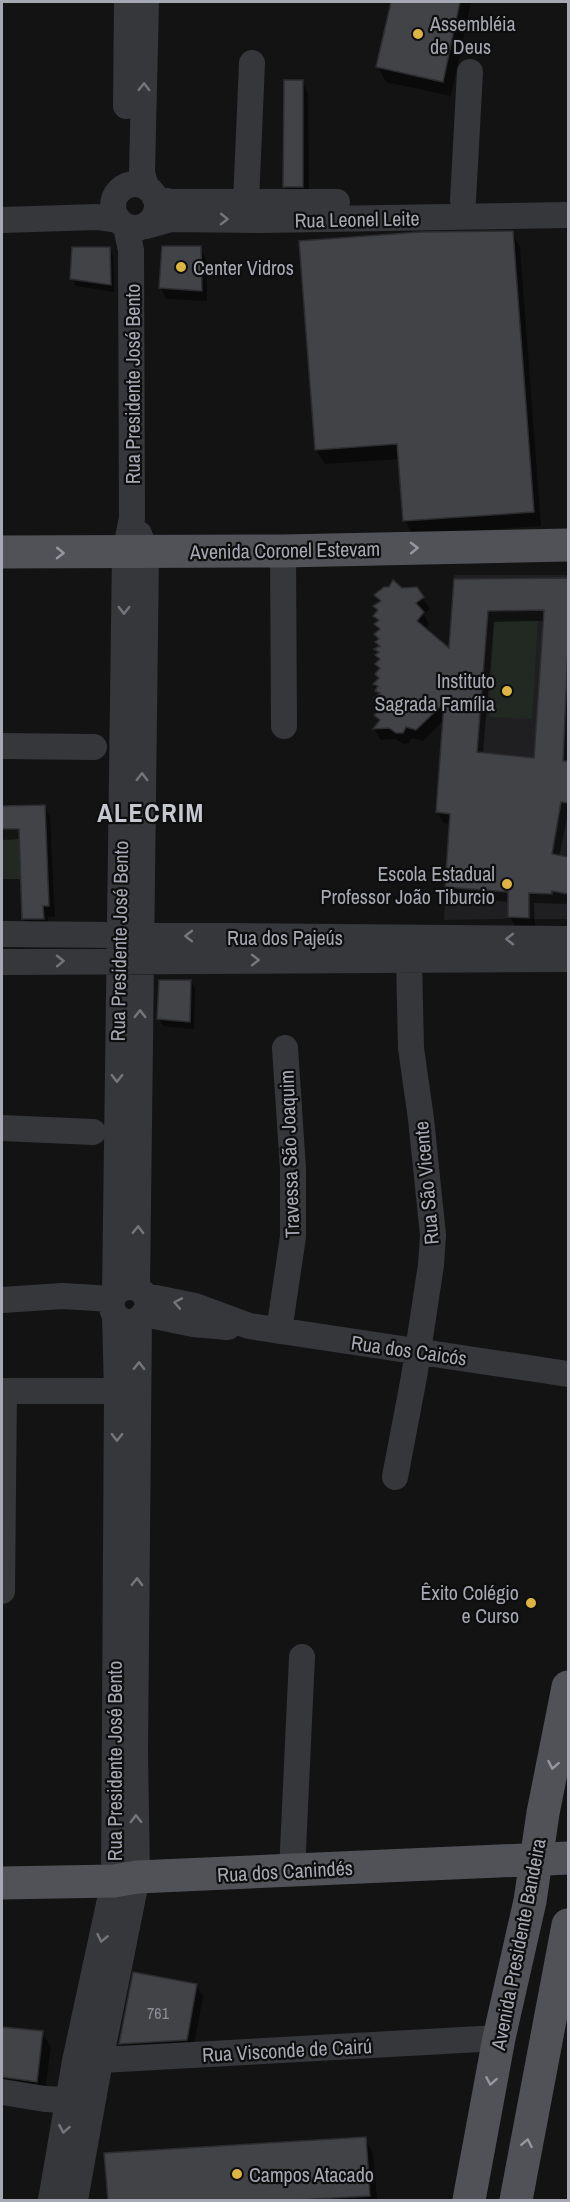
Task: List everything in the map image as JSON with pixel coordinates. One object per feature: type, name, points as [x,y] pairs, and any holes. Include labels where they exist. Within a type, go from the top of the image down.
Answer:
[{"type":"main road","name":"Avenida Coronel Estevam","points":[[2,552],[283,551],[568,545]]},
{"type":"main road","name":"Avenida Presidente Bandeira","points":[[469,2200],[500,2038],[530,1901],[535,1859],[568,1687]]},
{"type":"main road","name":"Rua dos Canindés","points":[[2,1883],[568,1858]]},
{"type":"main road","points":[[516,2200],[561,2000],[568,1925]]},
{"type":"street","name":"Rua Presidente José Bento","points":[[65,2192],[87,2061],[126,1879],[124,1751],[129,935],[136,552],[132,518],[133,213],[127,2]]},
{"type":"street","name":"Rua Presidente José Bento","points":[[133,213],[142,172],[146,2]]},
{"type":"street","points":[[246,202],[252,63]]},
{"type":"street","points":[[463,200],[470,72]]},
{"type":"street","name":"Rua Leonel Leite","points":[[133,213],[171,202],[246,202],[376,210],[533,208],[568,199]]},
{"type":"street","name":"Rua Leonel Leite","points":[[133,213],[171,219],[262,220],[463,200],[533,208],[568,215]]},
{"type":"street","points":[[2,203],[97,202],[133,213]]},
{"type":"street","points":[[2,220],[97,217],[133,213]]},
{"type":"street","points":[[283,551],[284,726]]},
{"type":"street","points":[[2,746],[94,747]]},
{"type":"street","name":"Rua dos Pajeús","points":[[2,934],[568,939]]},
{"type":"street","name":"Rua São Vicente","points":[[396,1477],[418,1351],[433,1235],[411,1048],[409,959]]},
{"type":"street","name":"Rua dos Pajeús","points":[[2,962],[568,960]]},
{"type":"street","name":"Travessa São Joaquim","points":[[279,1331],[293,1237],[293,1169],[285,1048]]},
{"type":"street","points":[[2,1128],[93,1132]]},
{"type":"street","name":"Rua dos Caicós","points":[[10,1300],[40,1297],[128,1305],[217,1327],[249,1326],[568,1374]]},
{"type":"street","name":"Rua Presidente José Bento","points":[[127,1470],[117,1391],[128,1305]]},
{"type":"street","points":[[2,1591],[3,1391],[117,1391]]},
{"type":"street","points":[[292,1870],[302,1657]]},
{"type":"street","name":"Rua Visconde de Cairú","points":[[87,2061],[500,2038]]},
{"type":"street","points":[[2,2092],[81,2101]]},
{"type":"shaded area","name":"Instituto Sagrada Família","points":[[454,575],[568,575],[568,919],[513,917],[444,920],[450,814],[436,812]]},
{"type":"shaded area","points":[[494,620],[538,620],[532,719],[489,717]]},
{"type":"shaded area","points":[[2,829],[19,829],[21,879],[2,879]]},
{"type":"building","name":"Assembléia de Deus","points":[[391,2],[460,2],[443,82],[376,67]]},
{"type":"building","points":[[284,80],[303,80],[303,187],[283,187]]},
{"type":"building","points":[[513,231],[534,512],[403,521],[397,444],[315,450],[299,241],[420,232]]},
{"type":"building","name":"Center Vidros","points":[[162,246],[201,246],[202,291],[159,288]]},
{"type":"building","points":[[72,247],[110,247],[111,285],[70,279]]},
{"type":"building","points":[[568,578],[568,648],[563,761],[568,761],[568,803],[561,802],[552,854],[568,857],[568,894],[552,891],[552,894],[529,893],[529,918],[508,917],[508,892],[445,887],[450,814],[436,812],[444,703],[416,730],[406,727],[403,733],[396,733],[389,728],[373,729],[380,720],[374,715],[381,709],[375,706],[380,702],[374,698],[380,693],[375,691],[378,686],[373,684],[379,678],[375,674],[380,668],[375,664],[380,659],[375,655],[379,652],[374,649],[380,646],[375,642],[379,639],[374,634],[380,629],[374,624],[379,620],[373,616],[378,610],[373,606],[381,601],[374,595],[384,587],[389,587],[393,580],[402,588],[417,587],[424,597],[416,603],[424,612],[417,621],[449,648],[454,579]],"holes":[[[544,610],[534,758],[477,752],[488,611]]]},
{"type":"building","points":[[45,805],[49,906],[43,906],[44,919],[22,919],[19,829],[2,829],[2,806]]},
{"type":"building","points":[[159,980],[191,980],[190,1022],[157,1019]]},
{"type":"building","points":[[133,1972],[197,1984],[187,2040],[119,2044]]},
{"type":"building","points":[[2,2027],[43,2031],[37,2082],[2,2077]]},
{"type":"building","name":"Campos Atacado","points":[[366,2137],[370,2196],[295,2200],[108,2200],[104,2153]]},
{"type":"place","name":"Assembléia de Deus","points":[[418,34]]},
{"type":"place","name":"Center Vidros","points":[[181,267]]},
{"type":"place","name":"Instituto Sagrada Família","points":[[507,691]]},
{"type":"place","name":"Escola Estadual Professor João Tiburcio","points":[[507,884]]},
{"type":"place","name":"Êxito Colégio e Curso","points":[[531,1603]]},
{"type":"place","name":"Campos Atacado","points":[[237,2174]]},
{"type":"district","name":"ALECRIM","points":[[151,812]]}]
